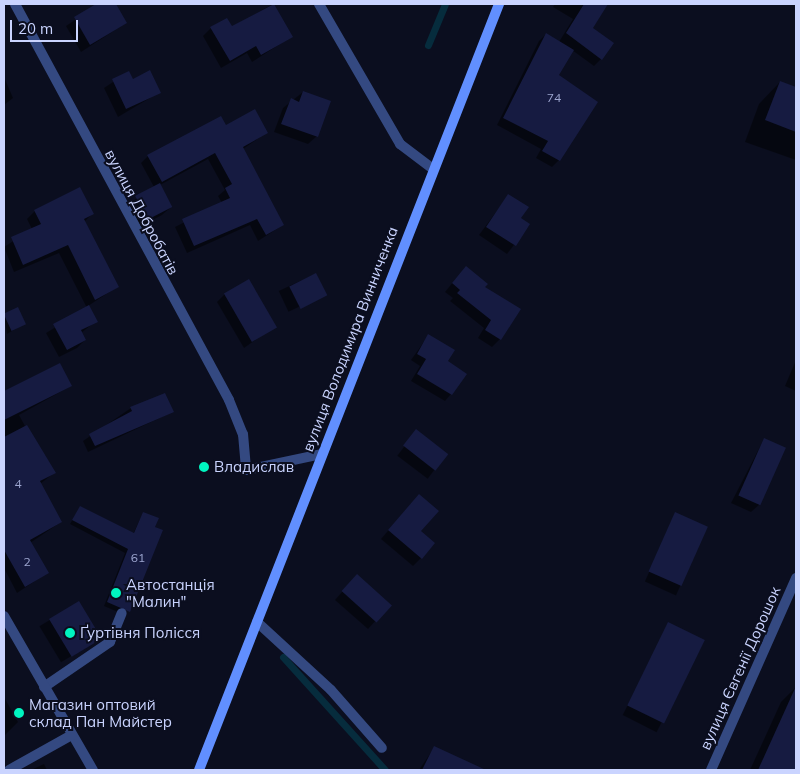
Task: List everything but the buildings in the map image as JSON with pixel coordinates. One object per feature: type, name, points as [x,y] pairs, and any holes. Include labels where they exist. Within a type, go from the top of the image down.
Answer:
[{"type":"main road","name":"вулиця Володимира Винниченка","points":[[199,770],[499,4]]},
{"type":"street","name":"вулиця Добробатів","points":[[15,4],[213,368],[243,434],[246,470],[322,454]]},
{"type":"street","points":[[319,4],[400,144],[433,169]]},
{"type":"street","name":"вулиця Євгенії Дорошок","points":[[711,770],[796,578]]},
{"type":"street","points":[[44,686],[110,642],[122,613]]},
{"type":"street","points":[[4,616],[93,770]]},
{"type":"street","points":[[257,622],[331,690],[382,748]]},
{"type":"street","points":[[9,770],[72,735]]},
{"type":"waterway","points":[[428,45],[445,4]]},
{"type":"waterway","points":[[283,657],[385,770]]},
{"type":"place","name":"Владислав","points":[[204,467]]},
{"type":"place","name":"Автостанція \"Малин\"","points":[[116,593]]},
{"type":"place","name":"Ґуртівня Полісся","points":[[70,633]]},
{"type":"place","name":"Магазин оптовий склад Пан Майстер","points":[[19,713]]}]
